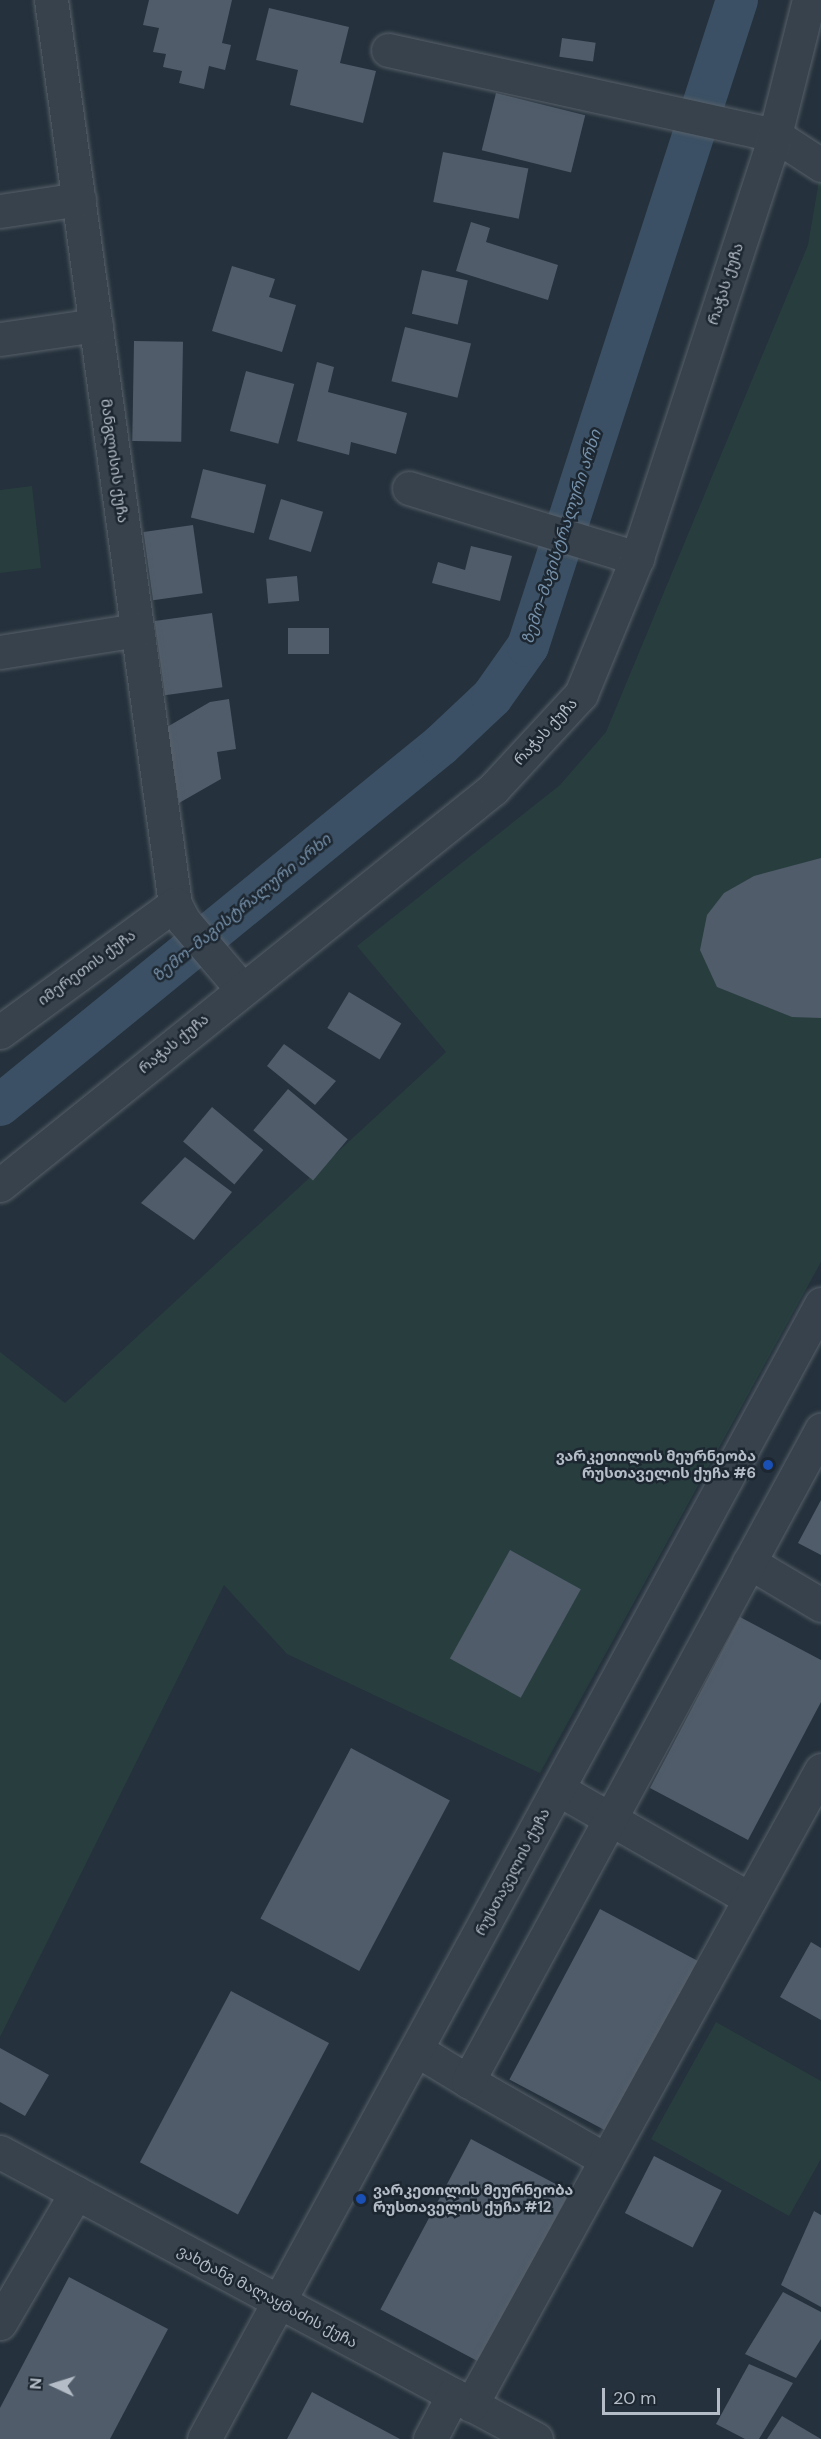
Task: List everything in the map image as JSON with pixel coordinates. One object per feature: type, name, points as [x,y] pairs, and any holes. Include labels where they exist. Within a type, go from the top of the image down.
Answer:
[{"type":"street","name":"მანგლისის ქუჩა","points":[[51,0],[137,630],[179,912]]},
{"type":"street","name":"რაჭას ქუჩა","points":[[0,1185],[234,978],[493,789],[580,694],[637,558],[775,135],[809,0]]},
{"type":"street","points":[[388,50],[775,135],[821,165]]},
{"type":"street","points":[[0,212],[79,199]]},
{"type":"street","points":[[0,339],[96,325]]},
{"type":"street","points":[[409,488],[637,558]]},
{"type":"street","points":[[0,652],[137,630]]},
{"type":"street","points":[[179,912],[234,978]]},
{"type":"street","name":"იმერეთის ქუჩა","points":[[0,1032],[179,912]]},
{"type":"street","name":"რუსთაველის ქუჩა","points":[[204,2439],[821,1304]]},
{"type":"street","points":[[468,2081],[821,1430]]},
{"type":"street","points":[[749,1562],[821,1605]]},
{"type":"street","points":[[430,2439],[462,2400],[606,2160],[821,1770]]},
{"type":"street","points":[[558,1789],[750,1899]]},
{"type":"street","points":[[417,2050],[606,2160]]},
{"type":"street","name":"ვახტანგ მალაყმაძის ქუჩა","points":[[0,2152],[279,2304],[536,2439]]},
{"type":"street","points":[[0,2323],[76,2193]]},
{"type":"green space","points":[[821,169],[821,1262],[540,1773],[287,1654],[224,1585],[0,2037],[0,1352],[65,1403],[446,1052],[357,946],[560,785],[606,732],[808,245]]},
{"type":"green space","points":[[32,486],[41,568],[0,573],[0,490]]},
{"type":"green space","points":[[716,2022],[821,2081],[821,2159],[789,2216],[651,2139]]},
{"type":"building","points":[[149,0],[232,0],[222,43],[231,45],[225,70],[209,66],[204,89],[179,83],[182,71],[163,67],[166,54],[153,52],[159,28],[143,25]]},
{"type":"building","points":[[269,8],[349,27],[340,63],[376,71],[363,123],[290,105],[298,70],[256,60]]},
{"type":"building","points":[[562,38],[596,43],[593,62],[559,57]]},
{"type":"building","points":[[496,93],[585,115],[571,173],[482,150]]},
{"type":"building","points":[[443,152],[528,169],[519,219],[433,202]]},
{"type":"building","points":[[471,222],[490,228],[486,242],[558,265],[548,300],[456,271]]},
{"type":"building","points":[[232,266],[275,279],[269,297],[296,305],[282,352],[212,331]]},
{"type":"building","points":[[422,270],[468,281],[458,324],[412,314]]},
{"type":"building","points":[[405,327],[471,343],[457,398],[391,381]]},
{"type":"building","points":[[134,341],[183,342],[181,442],[132,441]]},
{"type":"building","points":[[317,362],[334,367],[328,392],[407,413],[396,454],[351,442],[349,455],[297,441]]},
{"type":"building","points":[[246,371],[294,384],[278,444],[230,431]]},
{"type":"building","points":[[203,469],[266,485],[254,533],[191,518]]},
{"type":"building","points":[[281,499],[323,512],[311,552],[269,539]]},
{"type":"building","points":[[193,525],[203,593],[153,600],[143,532]]},
{"type":"building","points":[[471,546],[512,556],[500,601],[432,583],[438,562],[465,570]]},
{"type":"building","points":[[297,576],[299,601],[268,604],[266,579]]},
{"type":"building","points":[[212,613],[222,687],[165,695],[155,621]]},
{"type":"building","points":[[288,628],[329,628],[329,654],[288,654]]},
{"type":"building","points":[[229,699],[236,749],[217,752],[221,779],[179,803],[167,727],[210,702]]},
{"type":"building","points":[[821,858],[821,1018],[792,1017],[717,987],[700,950],[707,915],[724,893],[754,876]]},
{"type":"building","points":[[349,992],[401,1023],[380,1059],[327,1028]]},
{"type":"building","points":[[284,1044],[336,1081],[315,1105],[267,1066]]},
{"type":"building","points":[[288,1089],[348,1139],[313,1181],[253,1130]]},
{"type":"building","points":[[212,1107],[263,1150],[234,1185],[183,1141]]},
{"type":"building","points":[[185,1157],[232,1192],[194,1240],[141,1203]]},
{"type":"building","points":[[821,1500],[821,1555],[798,1543]]},
{"type":"building","points":[[510,1550],[581,1589],[521,1698],[450,1658]]},
{"type":"building","points":[[740,1617],[821,1660],[821,1702],[748,1840],[650,1788]]},
{"type":"building","points":[[351,1748],[450,1801],[359,1971],[260,1918]]},
{"type":"building","points":[[600,1909],[699,1962],[608,2132],[509,2079]]},
{"type":"building","points":[[811,1942],[821,1948],[821,2020],[780,1997]]},
{"type":"building","points":[[231,1991],[329,2043],[238,2214],[140,2162]]},
{"type":"building","points":[[0,2048],[49,2075],[25,2116],[0,2102]]},
{"type":"building","points":[[471,2139],[570,2192],[479,2362],[380,2309]]},
{"type":"building","points":[[654,2156],[722,2191],[693,2248],[625,2213]]},
{"type":"building","points":[[814,2211],[821,2215],[821,2307],[781,2285]]},
{"type":"building","points":[[69,2277],[168,2329],[110,2439],[0,2439],[0,2408]]},
{"type":"building","points":[[783,2292],[821,2312],[821,2339],[796,2378],[745,2354]]},
{"type":"building","points":[[749,2364],[793,2383],[759,2439],[745,2439],[716,2424]]},
{"type":"building","points":[[312,2392],[400,2439],[287,2439]]},
{"type":"building","points":[[782,2416],[821,2439],[767,2439]]},
{"type":"waterway","name":"ზემო-მაგისტრალური არხი","points":[[0,1105],[441,745],[492,697],[528,646],[737,0]]},
{"type":"place","name":"ვარკეთილის მეურნეობა რუსთაველის ქუჩა #6","points":[[768,1465]]},
{"type":"place","name":"ვარკეთილის მეურნეობა რუსთაველის ქუჩა #12","points":[[361,2199]]}]
